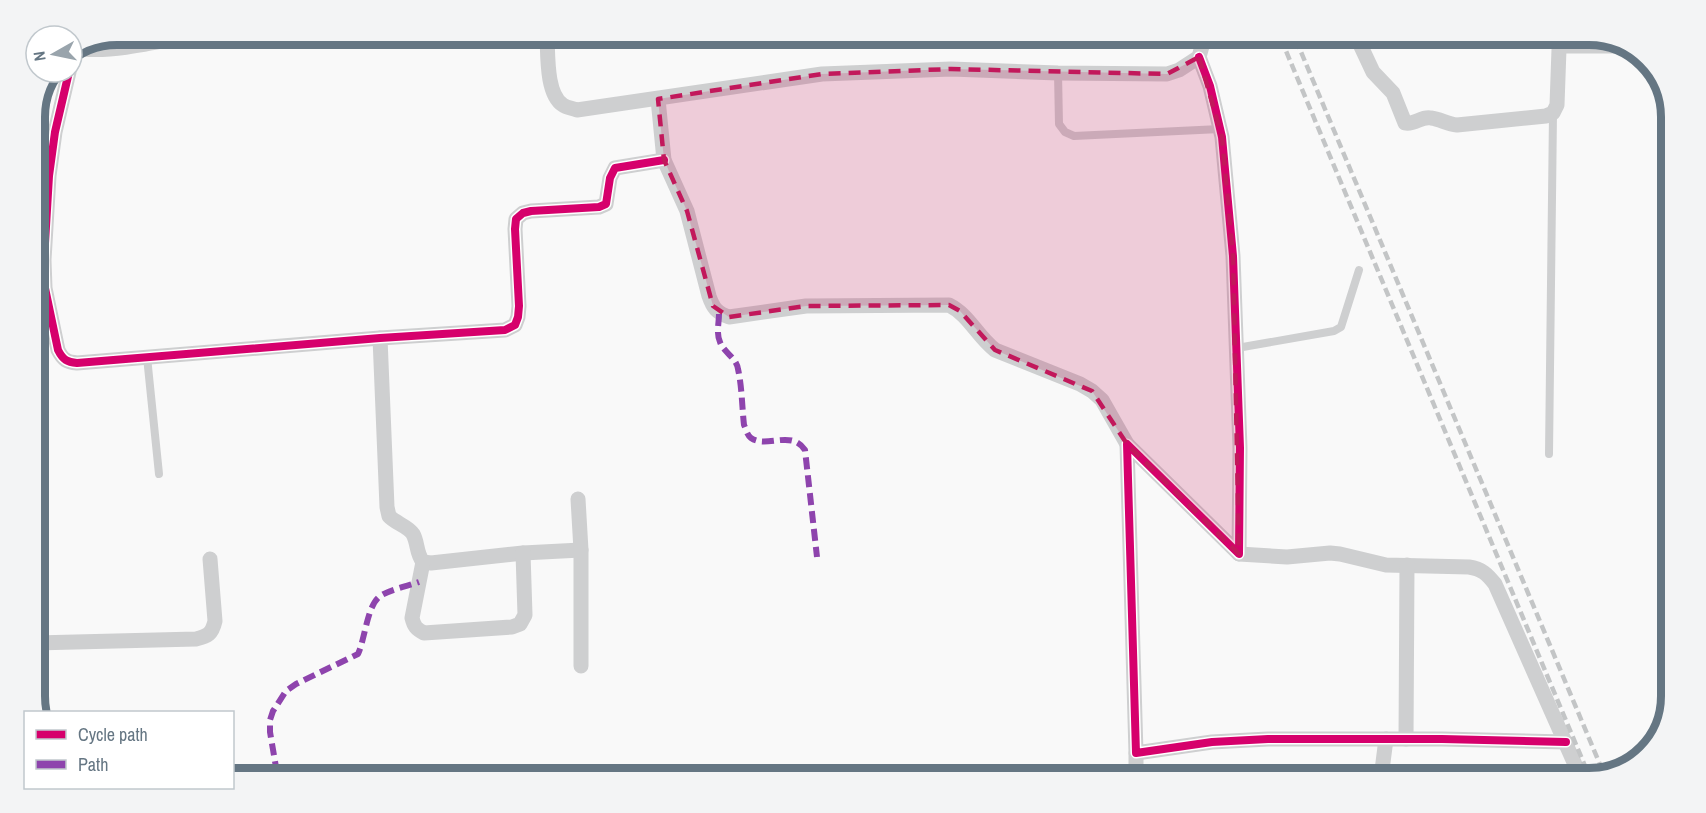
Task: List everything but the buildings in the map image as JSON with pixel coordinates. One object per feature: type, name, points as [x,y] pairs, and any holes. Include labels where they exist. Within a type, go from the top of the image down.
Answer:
[{"type":"street","points":[[548,45],[554,94],[564,106],[578,110],[822,74],[951,69],[1167,74],[1179,70],[1198,57],[1202,45]]},
{"type":"street","points":[[1360,45],[1373,72],[1393,93],[1406,123],[1412,124],[1425,118],[1431,118],[1456,125],[1546,116],[1553,113],[1557,105],[1559,49],[1564,46],[1603,46]]},
{"type":"street","points":[[1198,57],[1210,86],[1220,129],[1233,256],[1240,448],[1239,554]]},
{"type":"street","points":[[45,243],[49,176],[55,132],[66,84]]},
{"type":"street","points":[[658,99],[664,160],[687,211],[709,296],[719,314],[729,317],[806,306],[949,305],[960,311],[985,342],[995,350],[1092,391],[1102,400],[1127,444],[1239,554],[1287,557],[1341,554],[1386,565],[1479,569],[1487,574],[1495,584],[1577,768]]},
{"type":"street","points":[[45,288],[58,350],[62,359],[77,363],[505,330],[515,325],[518,317],[516,219],[523,213],[531,211],[599,207],[606,204],[610,177],[615,168],[664,160]]},
{"type":"street","points":[[380,338],[387,507],[389,516],[414,535],[418,556],[423,562],[581,550]]},
{"type":"street","points":[[1127,444],[1136,768]]},
{"type":"street","points":[[578,499],[581,550],[580,666]]},
{"type":"street","points":[[423,562],[412,618],[413,625],[418,630],[424,633],[512,627],[520,624],[525,615],[524,553]]},
{"type":"street","points":[[45,643],[207,637],[213,630],[215,621],[210,559]]},
{"type":"street","points":[[1406,739],[1407,565]]},
{"type":"street","points":[[1136,753],[1212,742],[1268,739],[1566,742]]},
{"type":"street","points":[[1382,768],[1386,739]]},
{"type":"lane","points":[[1058,73],[1059,124],[1065,132],[1074,136],[1220,129]]},
{"type":"lane","points":[[1549,454],[1553,113]]},
{"type":"lane","points":[[1236,348],[1334,331],[1341,327],[1359,270]]},
{"type":"lane","points":[[147,357],[159,474]]},
{"type":"highlighted area","points":[[1199,57],[1222,137],[1233,256],[1239,554],[1127,444],[1092,391],[995,350],[960,311],[949,305],[806,306],[729,317],[713,306],[687,211],[664,160],[658,99],[822,74],[951,69],[1167,74]]},
{"type":"railway","points":[[1284,45],[1586,768]]},
{"type":"railway","points":[[1298,45],[1601,767]]},
{"type":"marked path","points":[[719,314],[719,339],[737,365],[744,425],[748,435],[757,441],[764,442],[793,441],[805,450],[817,557]]},
{"type":"marked path","points":[[276,768],[270,720],[286,691],[358,654],[369,615],[379,597],[419,582]]},
{"type":"cycle path","points":[[1199,57],[1210,86],[1222,137],[1233,256],[1240,448],[1239,554],[1127,444],[1136,753],[1212,742],[1268,739],[1566,742]]},
{"type":"cycle path","points":[[45,243],[49,176],[55,132],[66,84]]},
{"type":"cycle path","points":[[45,288],[58,350],[64,358],[74,363],[505,330],[515,325],[518,317],[516,219],[523,213],[531,211],[599,207],[606,204],[610,178],[615,168],[664,160]]}]
